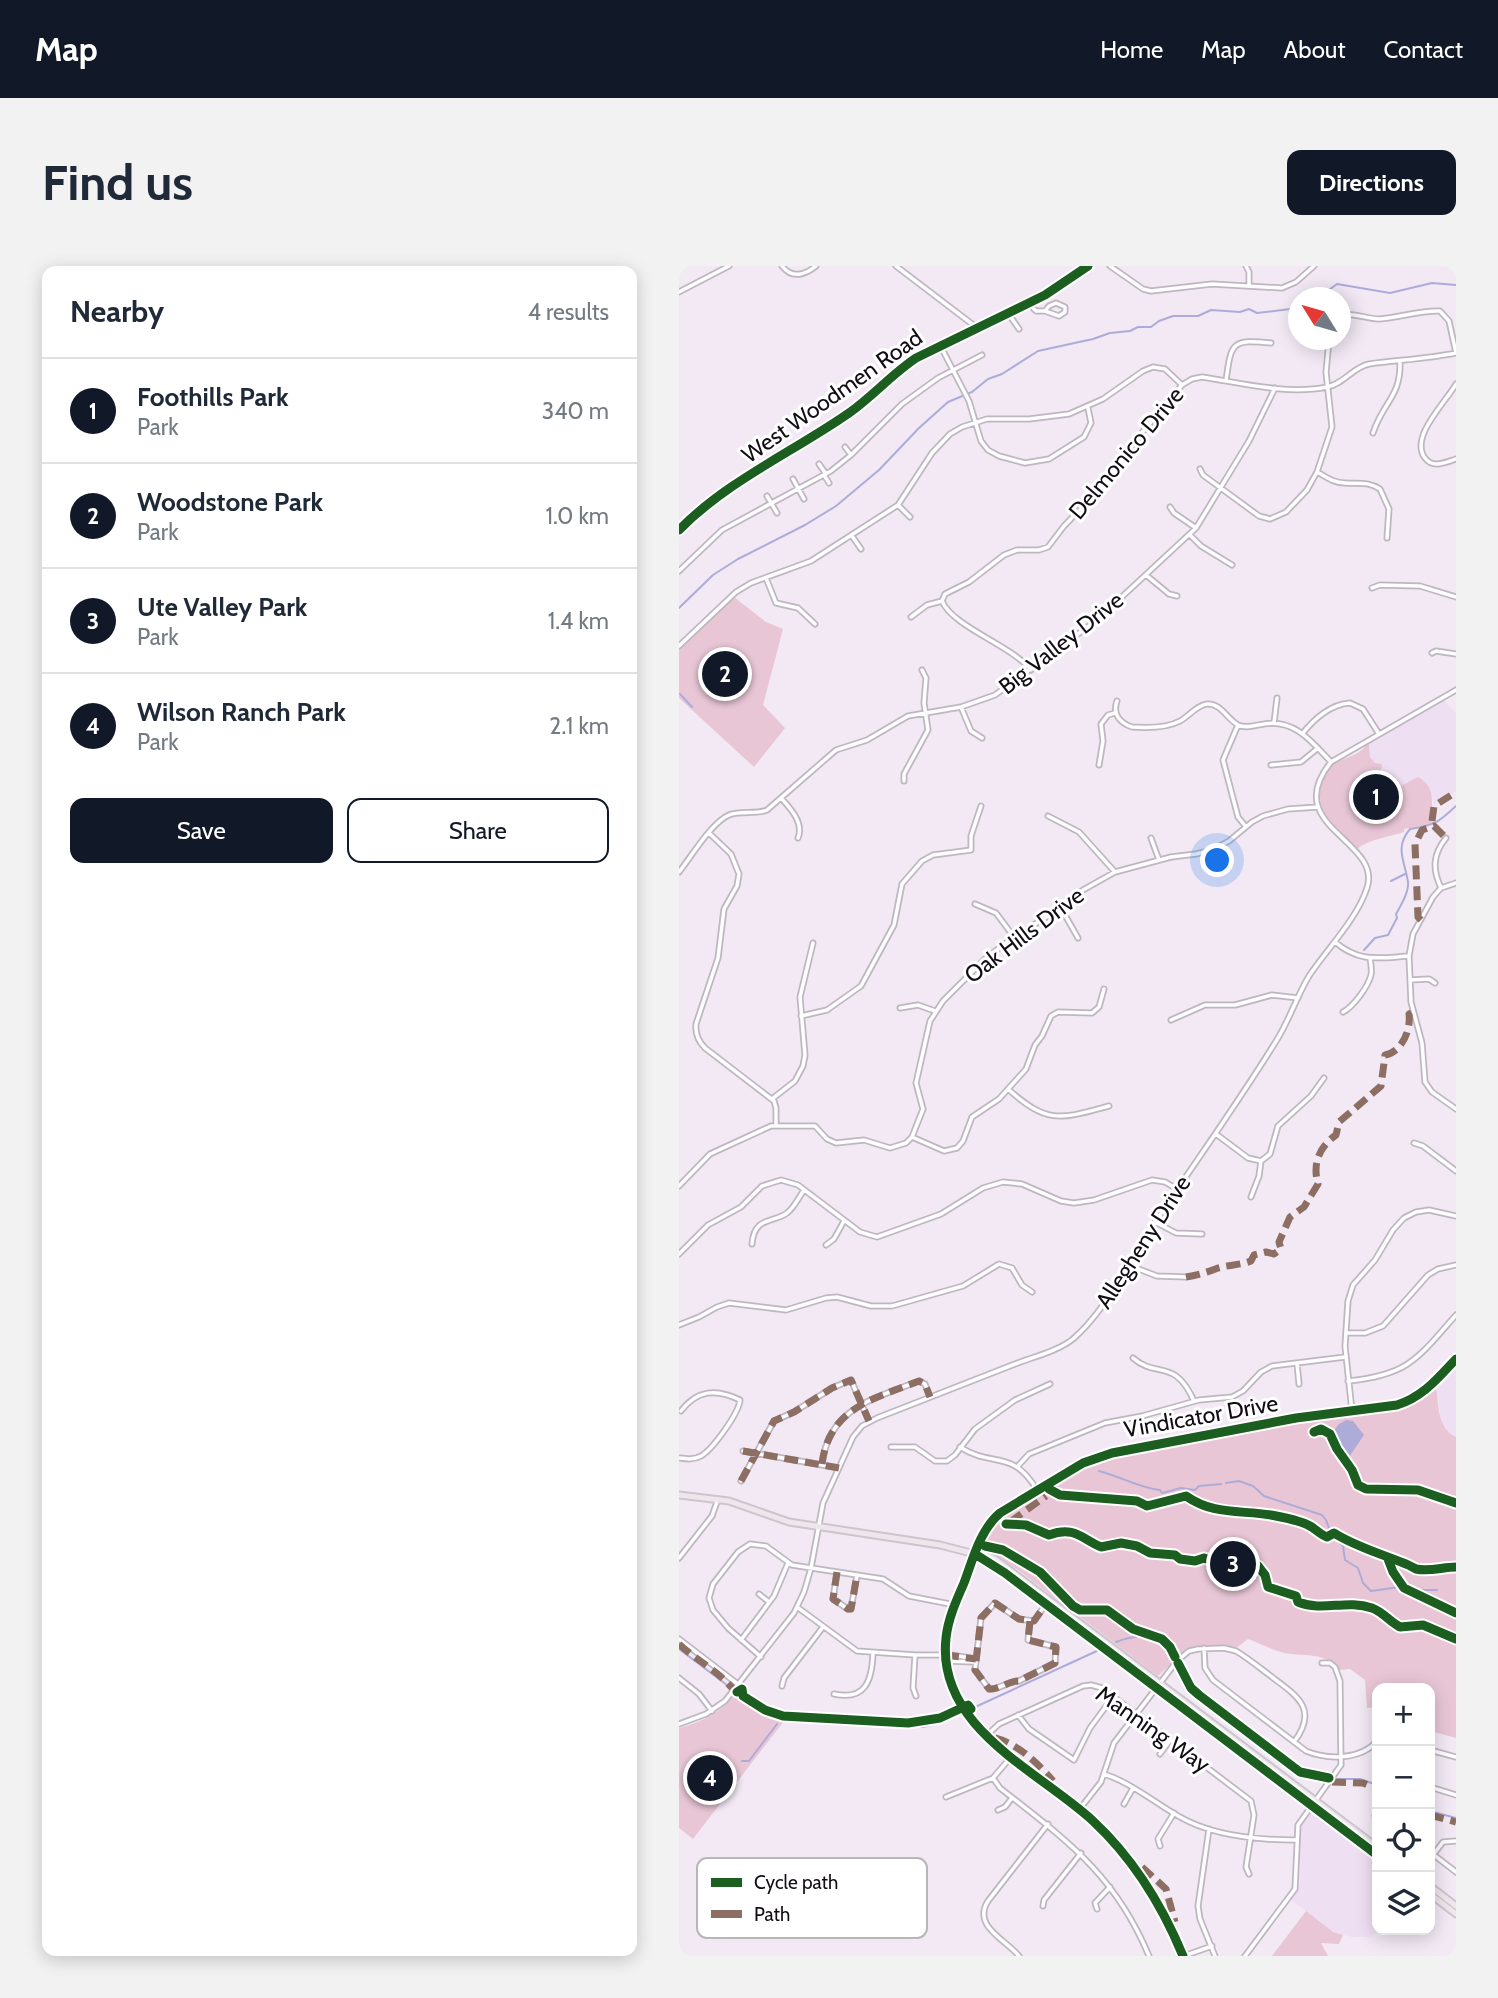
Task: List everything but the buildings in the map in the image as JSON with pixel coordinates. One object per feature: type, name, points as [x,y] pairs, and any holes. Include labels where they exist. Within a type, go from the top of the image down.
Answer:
[{"type":"main road","name":"West Woodmen Road","points":[[679,530],[710,502],[847,414],[899,370],[940,345],[1028,303],[1088,266]]},
{"type":"main road","name":"Vindicator Drive","points":[[975,1554],[985,1531],[996,1517],[1083,1463],[1112,1452],[1289,1420],[1397,1405],[1428,1389],[1456,1359]]},
{"type":"main road","points":[[679,1494],[745,1506],[789,1522],[985,1554],[1008,1567],[1113,1651],[1372,1843]]},
{"type":"main road","points":[[975,1554],[1102,1642]]},
{"type":"main road","points":[[1314,1802],[1372,1851]]},
{"type":"main road","points":[[1435,1890],[1456,1906]]},
{"type":"main road","points":[[1435,1898],[1456,1914]]},
{"type":"street","points":[[679,292],[729,266]]},
{"type":"street","points":[[782,266],[796,275],[808,272],[816,266]]},
{"type":"street","points":[[896,266],[976,327]]},
{"type":"street","points":[[1110,266],[1143,289],[1151,291],[1212,284],[1274,288],[1296,282],[1314,266]]},
{"type":"street","points":[[1247,266],[1249,285]]},
{"type":"street","points":[[1028,303],[1036,311],[1059,316],[1065,312],[1065,307],[1053,304],[1045,311]]},
{"type":"street","points":[[1351,314],[1383,319],[1440,311],[1447,317],[1456,353]]},
{"type":"street","points":[[1008,313],[1019,330]]},
{"type":"street","points":[[1226,381],[1229,356],[1239,343],[1271,343]]},
{"type":"street","points":[[940,345],[969,401],[981,441],[993,454],[1018,462],[1049,459],[1084,437],[1091,423],[1088,407]]},
{"type":"street","points":[[1199,469],[1203,475],[1259,516],[1276,518],[1286,512],[1305,492],[1317,472],[1331,433],[1326,372],[1328,350]]},
{"type":"street","name":"Delmonico Drive","points":[[911,617],[927,605],[942,601],[945,594],[976,578],[1004,555],[1017,550],[1039,550],[1048,547],[1064,526],[1108,481],[1140,435],[1182,385],[1197,377],[1275,388],[1328,387],[1343,381],[1364,365],[1456,353]]},
{"type":"street","points":[[679,571],[722,530],[825,475],[851,455],[893,412],[938,378],[982,355]]},
{"type":"street","points":[[1373,433],[1378,416],[1398,388],[1400,362]]},
{"type":"street","points":[[679,646],[736,592],[751,583],[802,566],[898,505],[940,443],[962,427],[987,419],[1050,418],[1088,407],[1153,366],[1165,369],[1182,385]]},
{"type":"street","points":[[1456,384],[1426,427],[1422,438],[1424,457],[1431,463],[1440,464],[1456,459]]},
{"type":"street","name":"Big Valley Drive","points":[[679,872],[726,816],[733,813],[763,812],[836,750],[867,740],[904,718],[961,707],[995,695],[1090,626],[1196,528],[1249,440],[1275,388]]},
{"type":"street","points":[[845,447],[851,455]]},
{"type":"street","points":[[820,464],[829,483]]},
{"type":"street","points":[[1317,472],[1332,480],[1345,483],[1363,482],[1380,489],[1389,509],[1387,538]]},
{"type":"street","points":[[793,480],[804,499]]},
{"type":"street","points":[[767,496],[777,513]]},
{"type":"street","points":[[898,505],[910,517]]},
{"type":"street","points":[[1170,507],[1174,513],[1196,528]]},
{"type":"street","points":[[1190,535],[1206,550],[1232,565]]},
{"type":"street","points":[[852,536],[860,549]]},
{"type":"street","points":[[1146,575],[1170,594],[1177,596]]},
{"type":"street","points":[[766,578],[776,603],[798,608],[815,624]]},
{"type":"street","points":[[1372,588],[1380,585],[1420,586],[1456,597]]},
{"type":"street","points":[[942,601],[946,609],[1021,659],[1031,670]]},
{"type":"street","points":[[1432,653],[1436,651],[1456,654]]},
{"type":"street","points":[[904,782],[904,774],[927,730],[926,678],[922,670]]},
{"type":"street","points":[[1318,807],[1317,785],[1331,762],[1456,690]]},
{"type":"street","points":[[1274,723],[1277,698]]},
{"type":"street","points":[[1117,701],[1115,713],[1128,726],[1177,723],[1203,705],[1210,704],[1217,706],[1238,725],[1287,725],[1303,733],[1331,762]]},
{"type":"street","points":[[1303,733],[1333,707],[1350,703],[1363,709],[1379,734]]},
{"type":"street","points":[[961,707],[971,730],[982,738]]},
{"type":"street","points":[[1099,765],[1103,741],[1101,724],[1108,715],[1115,713]]},
{"type":"street","points":[[1238,725],[1223,760],[1238,817],[1246,827]]},
{"type":"street","points":[[1272,765],[1301,762],[1318,748]]},
{"type":"street","points":[[781,798],[796,818],[800,832],[798,838]]},
{"type":"street","points":[[801,1016],[827,1010],[864,982],[894,925],[902,884],[922,862],[933,855],[971,850],[971,836],[981,806]]},
{"type":"street","name":"Oak Hills Drive","points":[[912,1137],[923,1109],[916,1083],[929,1026],[943,1001],[981,962],[1083,890],[1115,872],[1212,850],[1263,816],[1284,810],[1318,807]]},
{"type":"street","name":"Allegheny Drive","points":[[869,1421],[1067,1343],[1103,1306],[1177,1189],[1278,1039],[1310,976],[1367,890],[1368,873],[1361,858],[1330,827],[1318,807]]},
{"type":"street","points":[[1048,816],[1079,832],[1115,872]]},
{"type":"street","points":[[709,833],[731,854],[739,874],[737,886],[724,908],[718,958],[696,1024],[696,1033],[705,1048],[772,1099],[776,1108],[776,1124]]},
{"type":"street","points":[[1151,838],[1159,860]]},
{"type":"street","points":[[1441,888],[1435,875],[1434,864],[1437,852],[1446,838]]},
{"type":"street","points":[[1456,883],[1441,888],[1433,897],[1413,934],[1409,956],[1411,1002],[1422,1043],[1425,1082],[1432,1092],[1456,1109]]},
{"type":"street","points":[[975,904],[996,913],[1014,937]]},
{"type":"street","points":[[1061,908],[1078,938]]},
{"type":"street","points":[[1335,942],[1356,956],[1409,956]]},
{"type":"street","points":[[772,1099],[795,1081],[803,1066],[805,1055],[801,990],[813,943]]},
{"type":"street","points":[[1343,1012],[1349,1009],[1369,982],[1370,958]]},
{"type":"street","points":[[1410,980],[1429,979],[1435,983]]},
{"type":"street","points":[[679,1186],[703,1159],[776,1124],[815,1126],[832,1141],[841,1143],[863,1140],[886,1148],[900,1146],[912,1137],[938,1150],[953,1150],[963,1141],[972,1117],[995,1102],[1027,1069],[1035,1045],[1051,1016],[1058,1012],[1092,1013],[1099,1007],[1104,989]]},
{"type":"street","points":[[1171,1020],[1205,1004],[1235,1005],[1272,995],[1298,998]]},
{"type":"street","points":[[900,1008],[918,1005],[935,1011]]},
{"type":"street","points":[[1251,1197],[1261,1161],[1270,1154],[1278,1126],[1308,1099],[1324,1078]]},
{"type":"street","points":[[1008,1089],[1028,1106],[1059,1118],[1109,1106]]},
{"type":"street","points":[[1216,1134],[1248,1158],[1261,1161]]},
{"type":"street","points":[[1414,1143],[1423,1146],[1456,1171]]},
{"type":"street","points":[[725,1147],[728,1153]]},
{"type":"street","points":[[679,1254],[708,1225],[741,1207],[768,1183],[786,1181],[804,1190],[868,1236],[883,1236],[941,1214],[983,1188],[1003,1182],[1022,1184],[1052,1198],[1074,1203],[1094,1200],[1153,1180],[1165,1182],[1177,1189]]},
{"type":"street","points":[[752,1244],[763,1222],[789,1212],[804,1190]]},
{"type":"street","points":[[1352,1411],[1345,1357],[1351,1290],[1379,1254],[1399,1222],[1411,1214],[1423,1211],[1456,1216]]},
{"type":"street","points":[[826,1245],[834,1240],[844,1221]]},
{"type":"street","points":[[1156,1222],[1176,1233],[1202,1234]]},
{"type":"street","points":[[679,1325],[729,1303],[786,1310],[832,1297],[877,1307],[899,1305],[963,1286],[999,1264],[1012,1268],[1022,1285],[1032,1292]]},
{"type":"street","points":[[1128,1265],[1157,1276],[1186,1277]]},
{"type":"street","points":[[1347,1333],[1365,1333],[1379,1328],[1428,1275],[1438,1269],[1456,1265]]},
{"type":"street","points":[[899,1305],[902,1310]]},
{"type":"street","points":[[1348,1381],[1381,1376],[1410,1364],[1456,1315]]},
{"type":"street","points":[[1018,1466],[1029,1454],[1105,1423],[1194,1401],[1232,1397],[1244,1391],[1267,1368],[1277,1364],[1345,1357]]},
{"type":"street","points":[[1133,1358],[1139,1363],[1168,1370],[1178,1376],[1194,1401]]},
{"type":"street","points":[[1297,1363],[1299,1384]]},
{"type":"street","points":[[679,1724],[712,1711],[739,1685],[797,1607],[811,1568],[823,1503],[857,1431],[869,1421],[851,1380],[774,1421],[741,1481]]},
{"type":"street","points":[[822,1464],[826,1443],[831,1434],[844,1416],[861,1404],[919,1381],[926,1384],[930,1397]]},
{"type":"street","points":[[891,1447],[915,1447],[931,1460],[939,1462],[951,1458],[975,1429],[1009,1404],[1050,1384]]},
{"type":"street","points":[[679,1458],[692,1459],[705,1454],[737,1412],[743,1399],[703,1393],[691,1399],[681,1411]]},
{"type":"street","points":[[960,1447],[1018,1466],[1037,1490]]},
{"type":"street","points":[[743,1451],[839,1468]]},
{"type":"street","points":[[679,1558],[712,1516],[717,1499]]},
{"type":"street","points":[[761,1657],[713,1610],[706,1598],[713,1584],[749,1542],[766,1546],[788,1563],[883,1579],[909,1596],[955,1605]]},
{"type":"street","points":[[975,1554],[947,1629],[945,1658],[951,1681],[976,1727],[985,1737],[1079,1810],[1118,1847],[1162,1910],[1184,1956],[1212,1946]]},
{"type":"street","points":[[741,1640],[769,1602],[788,1563]]},
{"type":"street","points":[[837,1572],[833,1599],[848,1609],[851,1609],[857,1575]]},
{"type":"street","points":[[759,1594],[769,1602]]},
{"type":"street","points":[[1030,1621],[1028,1640],[1056,1647],[1054,1665],[991,1690],[975,1672],[981,1618],[997,1603],[1019,1619],[1030,1621],[1036,1619],[1046,1604]]},
{"type":"street","points":[[797,1607],[851,1648],[873,1653],[976,1661]]},
{"type":"street","points":[[782,1686],[784,1678],[823,1627]]},
{"type":"street","points":[[679,1639],[739,1685]]},
{"type":"street","points":[[1204,1648],[1205,1668],[1213,1680],[1294,1742],[1314,1754],[1362,1754],[1372,1745]]},
{"type":"street","points":[[1079,1810],[1099,1785],[1113,1746],[1158,1685],[1184,1654],[1193,1650],[1224,1648],[1236,1651],[1299,1698],[1305,1720],[1303,1729],[1294,1742]]},
{"type":"street","points":[[834,1694],[847,1696],[863,1690],[871,1675],[873,1653]]},
{"type":"street","points":[[915,1655],[913,1688],[916,1696]]},
{"type":"street","points":[[1245,1956],[1295,1889],[1296,1840],[1300,1822],[1338,1771],[1341,1756],[1340,1681],[1335,1667],[1330,1663],[1322,1663]]},
{"type":"street","points":[[679,1678],[699,1694],[712,1711]]},
{"type":"street","name":"Manning Way","points":[[985,1737],[996,1726],[1019,1715],[1087,1685],[1098,1686],[1248,1798],[1254,1810],[1246,1867],[1249,1874]]},
{"type":"street","points":[[863,1690],[868,1696]]},
{"type":"street","points":[[1019,1715],[1029,1729],[1074,1760],[1090,1728],[1113,1697]]},
{"type":"street","points":[[1160,1754],[1171,1739]]},
{"type":"street","points":[[1435,1751],[1456,1757]]},
{"type":"street","points":[[946,1797],[993,1778],[1011,1757]]},
{"type":"street","points":[[1104,1774],[1209,1829],[1296,1840]]},
{"type":"street","points":[[993,1778],[1012,1798],[1048,1824],[1081,1853],[1110,1887],[1132,1921],[1149,1956]]},
{"type":"street","points":[[1124,1804],[1133,1788]]},
{"type":"street","points":[[1435,1789],[1456,1795]]},
{"type":"street","points":[[998,1810],[1005,1807],[1012,1798]]},
{"type":"street","points":[[1160,1846],[1158,1839],[1174,1813]]},
{"type":"street","points":[[1019,1956],[987,1927],[983,1910],[1048,1824]]},
{"type":"street","points":[[1209,1829],[1198,1906],[1200,1919],[1215,1956]]},
{"type":"street","points":[[1435,1849],[1443,1842],[1456,1841]]},
{"type":"street","points":[[1043,1906],[1044,1900],[1081,1853]]},
{"type":"street","points":[[1435,1856],[1456,1872]]},
{"type":"street","points":[[1097,1909],[1095,1903],[1110,1887]]},
{"type":"shaded area","points":[[734,597],[766,622],[783,629],[763,705],[785,728],[754,767],[679,698],[679,650]]},
{"type":"shaded area","points":[[1444,700],[1456,713],[1456,791],[1434,805],[1430,789],[1421,778],[1393,790],[1384,785],[1381,776],[1382,764],[1375,763],[1370,757],[1369,743]]},
{"type":"shaded area","points":[[1369,743],[1370,757],[1375,763],[1382,764],[1381,776],[1388,789],[1393,790],[1418,777],[1428,786],[1432,798],[1433,824],[1404,829],[1404,832],[1357,849],[1324,813],[1321,784],[1332,766],[1359,752]]},
{"type":"shaded area","points":[[1456,1366],[1456,1437],[1447,1432],[1442,1424],[1436,1387]]},
{"type":"shaded area","points":[[1436,1387],[1442,1422],[1456,1437],[1456,1738],[1435,1732],[1435,1683],[1372,1683],[1372,1708],[1367,1708],[1365,1680],[1350,1669],[1339,1670],[1320,1657],[1281,1652],[1248,1639],[1236,1648],[1226,1645],[1187,1648],[1158,1676],[1018,1570],[984,1548],[992,1528],[1001,1519],[1073,1474],[1111,1458],[1295,1423],[1399,1409],[1420,1399]]},
{"type":"shaded area","points":[[739,1691],[764,1709],[787,1717],[693,1839],[679,1828],[679,1728],[712,1715]]},
{"type":"shaded area","points":[[1312,1811],[1372,1855],[1371,1937],[1352,1937],[1333,1932],[1291,1900],[1300,1884],[1299,1831]]},
{"type":"shaded area","points":[[1306,1911],[1333,1932],[1343,1935],[1339,1944],[1321,1943],[1328,1956],[1272,1956]]},
{"type":"water","points":[[1346,1420],[1353,1421],[1364,1435],[1349,1457],[1340,1449],[1331,1434]]},
{"type":"waterway","points":[[1333,287],[1337,284],[1390,293],[1432,283],[1456,285]]},
{"type":"waterway","points":[[679,608],[713,575],[836,506],[879,470],[948,402],[972,392],[988,379],[1002,374],[1038,351],[1138,327],[1151,327],[1173,316],[1198,316],[1211,310],[1240,312],[1249,309],[1257,313],[1288,309]]},
{"type":"waterway","points":[[680,694],[692,707]]},
{"type":"waterway","points":[[1364,950],[1375,938],[1388,935],[1406,894],[1408,882],[1402,855],[1405,836],[1410,829],[1436,822],[1456,806]]},
{"type":"waterway","points":[[1391,881],[1405,874]]},
{"type":"waterway","points":[[1099,1471],[1160,1490],[1162,1493],[1221,1484]]},
{"type":"waterway","points":[[1226,1483],[1239,1481],[1253,1486],[1264,1496],[1322,1515],[1332,1536],[1343,1546],[1345,1560],[1358,1568],[1363,1583],[1371,1591],[1407,1586],[1418,1590],[1437,1590]]},
{"type":"waterway","points":[[1116,1642],[1133,1637],[1147,1638],[1160,1644],[1172,1658]]},
{"type":"waterway","points":[[679,1649],[731,1688]]},
{"type":"waterway","points":[[973,1708],[1099,1650]]},
{"type":"waterway","points":[[1176,1668],[1185,1687],[1192,1694],[1300,1775],[1326,1780]]},
{"type":"waterway","points":[[739,1696],[762,1712],[782,1718],[923,1727],[960,1714]]},
{"type":"waterway","points":[[742,1761],[749,1761],[777,1724]]},
{"type":"waterway","points":[[1337,1779],[1360,1779],[1372,1783]]},
{"type":"waterway","points":[[1435,1812],[1456,1818]]},
{"type":"marked path","points":[[1432,821],[1434,806],[1456,792]]},
{"type":"marked path","points":[[1421,920],[1418,917],[1415,844],[1422,830],[1434,826],[1446,838]]},
{"type":"marked path","points":[[1186,1277],[1251,1261],[1254,1255],[1266,1252],[1274,1254],[1281,1249],[1279,1242],[1290,1217],[1304,1207],[1318,1184],[1316,1169],[1322,1150],[1336,1135],[1339,1122],[1381,1086],[1385,1055],[1401,1045],[1407,1033],[1409,1014],[1414,1012]]},
{"type":"marked path","points":[[741,1481],[774,1421],[832,1388],[851,1380],[869,1421]]},
{"type":"marked path","points":[[822,1464],[826,1445],[834,1430],[856,1408],[919,1381],[925,1384],[930,1397]]},
{"type":"marked path","points":[[743,1451],[839,1468]]},
{"type":"marked path","points":[[1010,1522],[1046,1496]]},
{"type":"marked path","points":[[837,1572],[833,1599],[848,1609],[851,1609],[857,1575]]},
{"type":"marked path","points":[[1030,1621],[1028,1640],[1056,1647],[1055,1663],[1019,1681],[989,1689],[975,1670],[981,1618],[995,1603],[1019,1619],[1034,1621],[1046,1604]]},
{"type":"marked path","points":[[679,1644],[732,1688]]},
{"type":"marked path","points":[[945,1655],[976,1659]]},
{"type":"marked path","points":[[995,1738],[1027,1755],[1053,1781]]},
{"type":"marked path","points":[[1332,1782],[1363,1783],[1372,1787]]},
{"type":"marked path","points":[[1435,1816],[1456,1822]]},
{"type":"marked path","points":[[1142,1867],[1166,1889],[1175,1922]]},
{"type":"cycle path","points":[[679,530],[739,482],[849,413],[916,358],[1045,295],[1088,266]]},
{"type":"cycle path","points":[[1183,1956],[1156,1901],[1121,1850],[1070,1801],[995,1744],[973,1722],[957,1697],[947,1669],[946,1638],[953,1610],[978,1545],[987,1528],[1000,1513],[1083,1463],[1112,1453],[1296,1418],[1397,1405],[1422,1392],[1456,1359]]},
{"type":"cycle path","points":[[1314,1432],[1321,1429],[1330,1434],[1358,1485],[1366,1489],[1418,1490],[1456,1503]]},
{"type":"cycle path","points":[[1049,1489],[1060,1495],[1137,1501],[1147,1506],[1186,1496],[1216,1509],[1271,1515],[1300,1522],[1327,1537],[1334,1533],[1416,1569],[1456,1567]]},
{"type":"cycle path","points":[[1006,1524],[1026,1525],[1049,1535],[1071,1532],[1101,1547],[1121,1543],[1137,1546],[1150,1553],[1175,1555],[1180,1559],[1195,1561],[1204,1558],[1220,1563],[1250,1562],[1258,1566],[1265,1575],[1268,1587],[1296,1596],[1298,1602],[1316,1606],[1362,1606],[1376,1610],[1400,1627],[1423,1625],[1456,1639]]},
{"type":"cycle path","points":[[985,1546],[1003,1550],[1040,1572],[1080,1610],[1107,1610],[1133,1629],[1162,1639],[1175,1657]]},
{"type":"cycle path","points":[[975,1554],[1005,1573],[1372,1851]]},
{"type":"cycle path","points":[[1388,1559],[1404,1588],[1456,1613]]},
{"type":"cycle path","points":[[1178,1663],[1191,1688],[1300,1772],[1329,1778]]},
{"type":"cycle path","points":[[737,1692],[742,1689],[743,1696],[765,1710],[783,1716],[908,1723],[940,1718],[968,1705],[971,1709]]},
{"type":"place","name":"Woodstone Park","points":[[725,674]]},
{"type":"place","name":"Foothills Park","points":[[1376,797]]},
{"type":"place","name":"Ute Valley Park","points":[[1233,1564]]},
{"type":"place","name":"Wilson Ranch Park","points":[[710,1778]]}]
